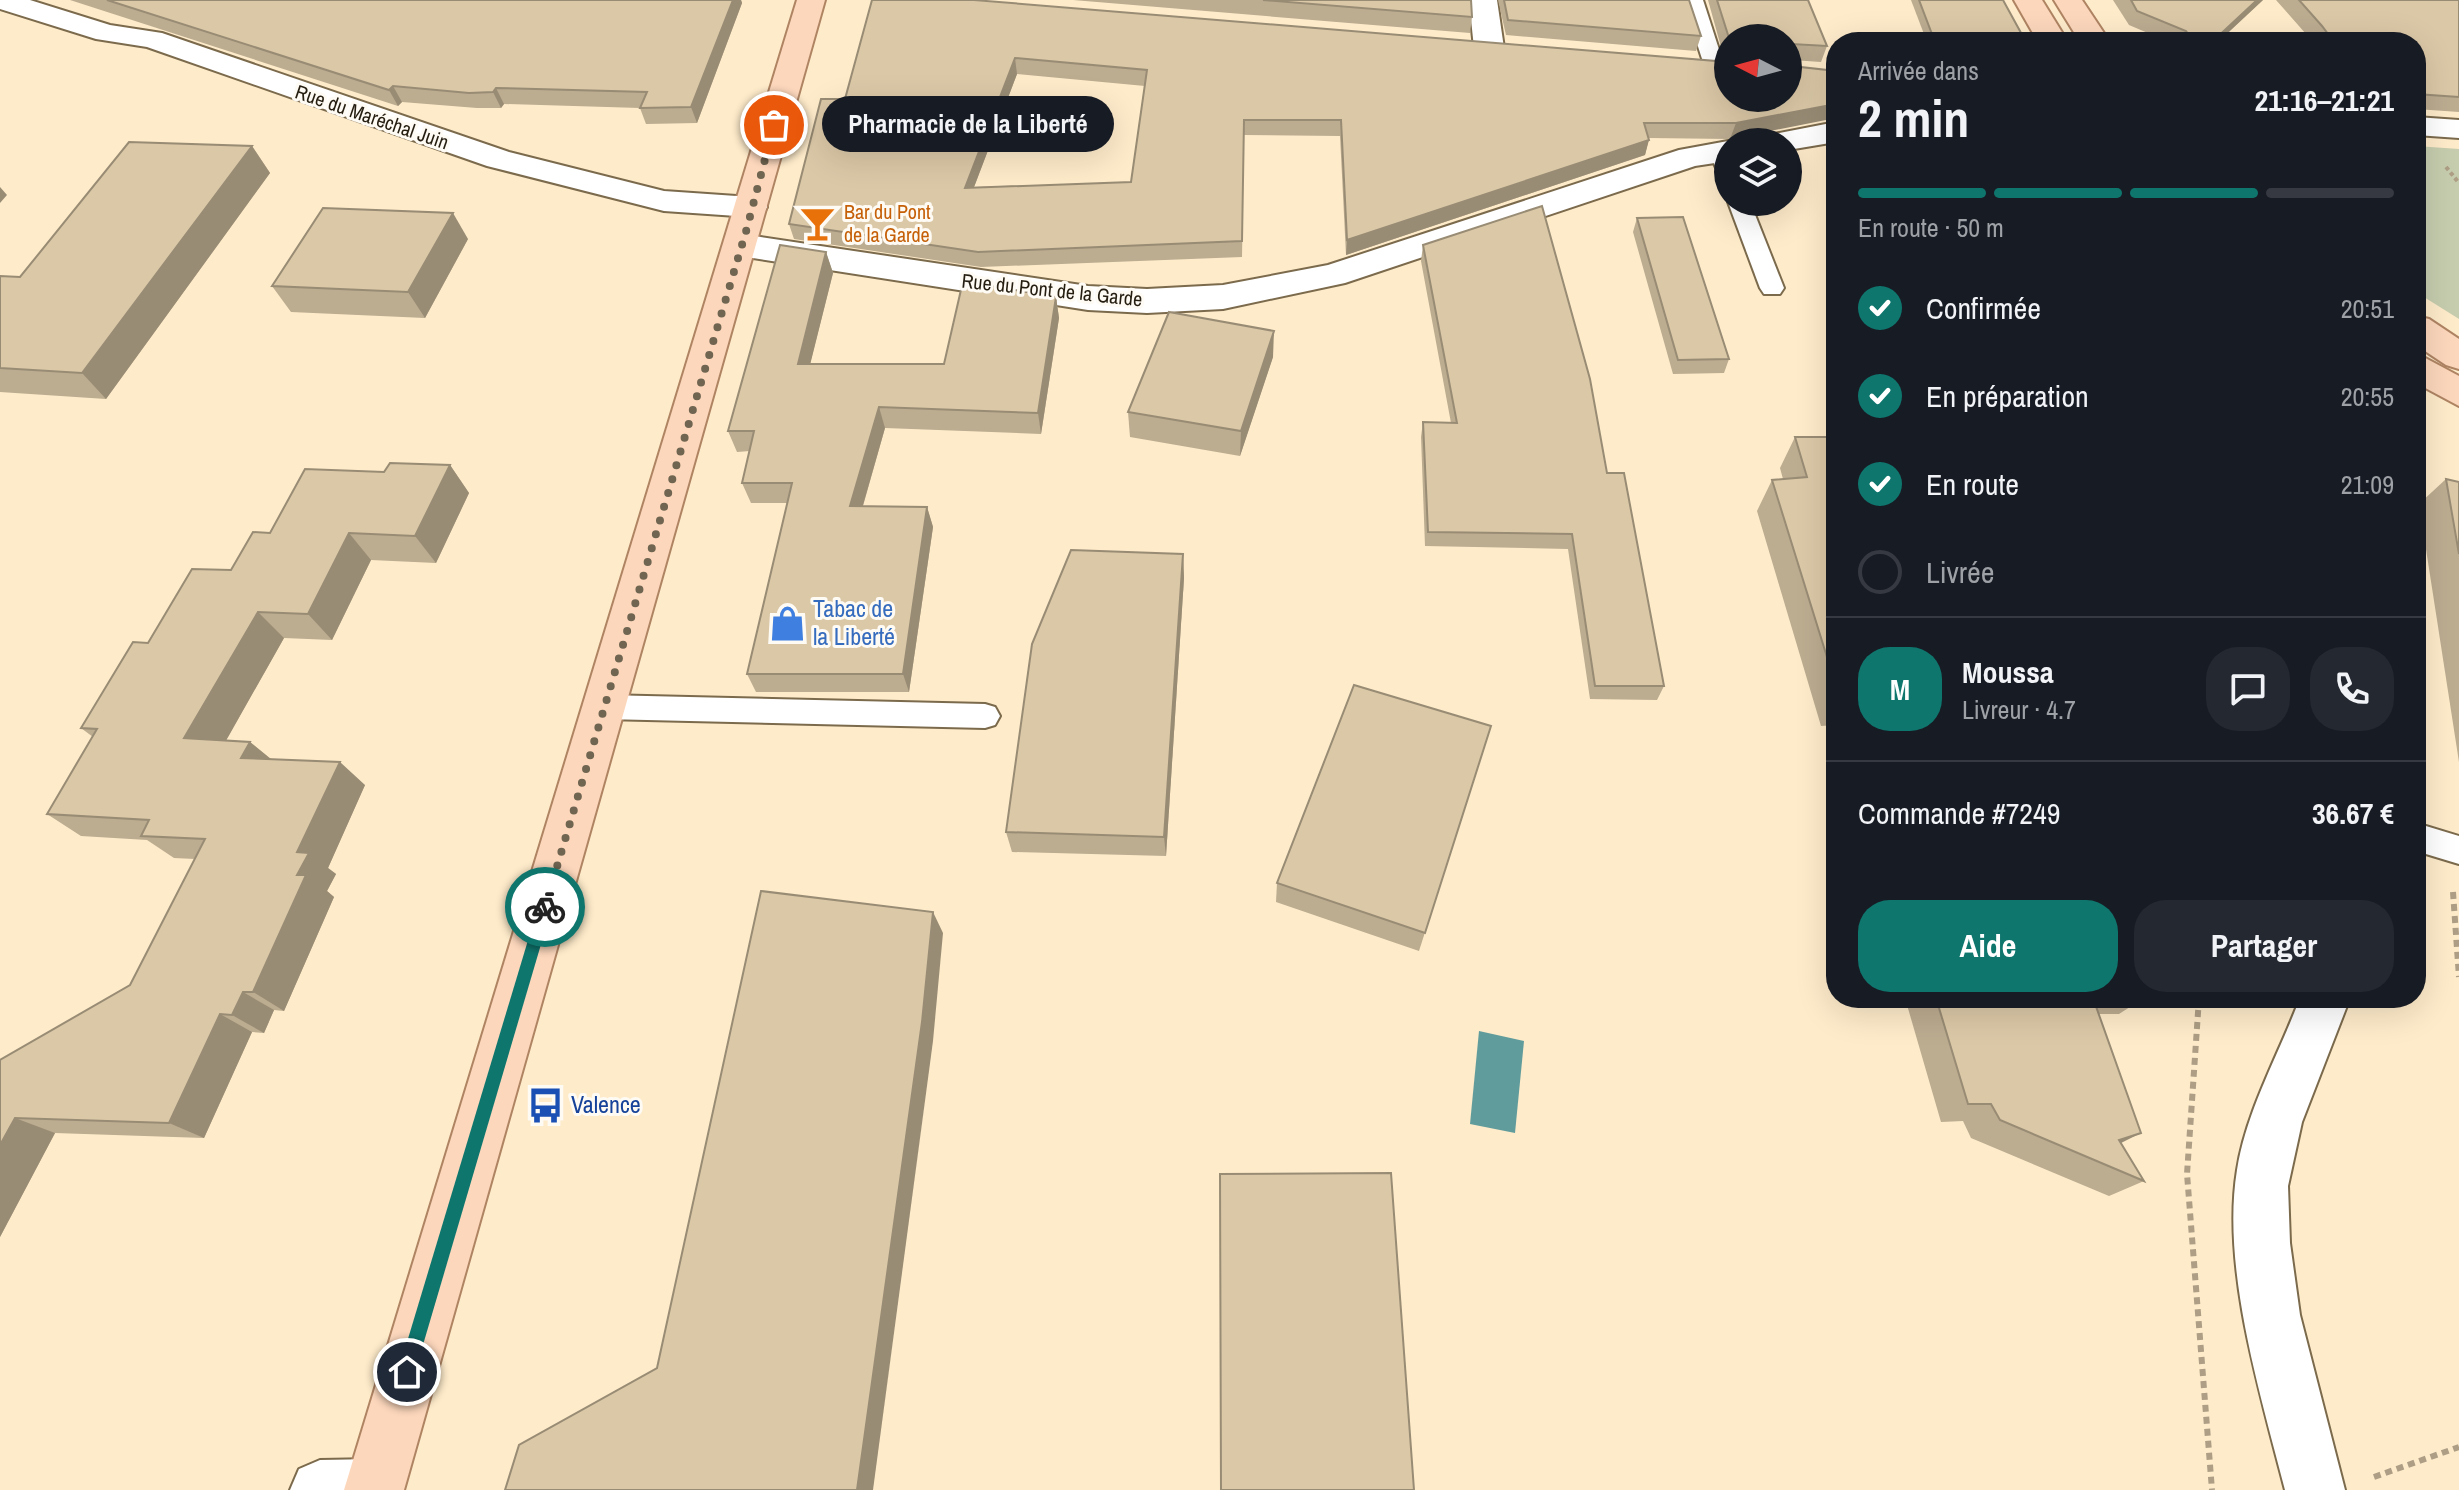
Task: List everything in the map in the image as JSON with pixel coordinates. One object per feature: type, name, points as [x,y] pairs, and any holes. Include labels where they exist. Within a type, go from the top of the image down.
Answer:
[{"type":"main road","points":[[356,1490],[423,1314],[811,0]]},
{"type":"main road","points":[[2028,0],[2047,32]]},
{"type":"main road","points":[[2068,0],[2089,32]]},
{"type":"main road","points":[[2426,335],[2459,356]]},
{"type":"main road","points":[[2426,372],[2459,393]]},
{"type":"street","name":"Rue du Maréchal Juin","points":[[0,0],[106,33],[152,39],[498,159],[664,201],[745,226]]},
{"type":"street","points":[[1483,0],[1489,48]]},
{"type":"street","points":[[1457,45],[1521,51]]},
{"type":"street","points":[[1685,63],[1714,65]]},
{"type":"street","points":[[2426,127],[2459,129]]},
{"type":"street","points":[[1802,138],[1826,134]]},
{"type":"street","name":"Rue du Pont de la Garde","points":[[745,226],[1088,298],[1147,301],[1223,297],[1333,275],[1690,157],[1714,158]]},
{"type":"street","points":[[2315,1490],[2284,1372],[2269,1285],[2262,1228],[2262,1182],[2263,1167],[2282,1104],[2321,1008]]},
{"type":"lane","points":[[1693,0],[1714,50]]},
{"type":"lane","points":[[1744,216],[1772,288]]},
{"type":"lane","points":[[604,707],[985,716]]},
{"type":"lane","points":[[2426,840],[2454,849]]},
{"type":"path","points":[[2454,849],[2459,977]]},
{"type":"path","points":[[2198,1008],[2187,1174],[2212,1490]]},
{"type":"path","points":[[2369,1478],[2459,1447]]},
{"type":"green space","points":[[2426,147],[2459,149],[2459,319],[2426,298]]},
{"type":"water","points":[[1479,1031],[1524,1041],[1515,1133],[1470,1124]]},
{"type":"building","points":[[107,0],[733,0],[691,107],[640,108],[647,92],[496,88],[493,92],[469,93],[393,86],[389,90]]},
{"type":"building","points":[[872,0],[974,0],[1714,61],[1714,112],[1794,112],[1736,123],[1644,123],[1649,140],[1347,240],[1341,120],[1244,120],[1242,241],[978,252],[789,224],[821,99],[845,99]],"holes":[[[1015,58],[1147,70],[1131,182],[965,188]]]},
{"type":"building","points":[[1263,0],[1471,0],[1472,17]]},
{"type":"building","points":[[1504,0],[1689,0],[1701,36],[1508,20]]},
{"type":"building","points":[[1717,0],[1808,0],[1826,46],[1802,45],[1802,24],[1725,24]]},
{"type":"building","points":[[1919,0],[2003,0],[2021,32],[1931,32]]},
{"type":"building","points":[[2131,0],[2257,0],[2223,32],[2187,32],[2137,11]]},
{"type":"building","points":[[2299,0],[2459,0],[2459,97],[2426,95],[2426,32],[2326,32]]},
{"type":"building","points":[[1802,67],[1826,70],[1826,106],[1802,110]]},
{"type":"building","points":[[129,142],[252,146],[82,373],[0,368],[0,276],[20,277]]},
{"type":"building","points":[[1542,206],[1590,379],[1607,473],[1624,473],[1664,686],[1595,686],[1572,534],[1428,532],[1423,422],[1457,423],[1423,245]]},
{"type":"building","points":[[323,208],[453,213],[408,292],[272,286]]},
{"type":"building","points":[[1683,217],[1729,359],[1678,360],[1637,218]]},
{"type":"building","points":[[780,245],[826,252],[798,364],[944,364],[963,281],[1056,297],[1038,413],[879,407],[850,506],[927,507],[903,674],[747,674],[792,483],[742,483],[754,431],[728,431]]},
{"type":"building","points":[[1169,312],[1274,331],[1241,431],[1128,412]]},
{"type":"building","points":[[1795,437],[1826,437],[1826,654],[1772,480],[1807,477]]},
{"type":"building","points":[[390,463],[450,465],[415,536],[349,533],[308,614],[258,612],[184,738],[250,742],[241,758],[340,762],[297,852],[309,853],[297,875],[306,875],[253,992],[243,992],[232,1015],[220,1014],[169,1123],[15,1118],[0,1145],[0,1060],[130,985],[205,839],[141,836],[149,820],[47,814],[97,729],[81,728],[133,642],[148,643],[192,569],[231,570],[253,532],[270,533],[305,469],[384,472]]},
{"type":"building","points":[[2446,479],[2459,482],[2459,554]]},
{"type":"building","points":[[1071,550],[1183,554],[1164,837],[1006,832],[1032,644]]},
{"type":"building","points":[[1354,685],[1491,726],[1425,933],[1277,883]]},
{"type":"building","points":[[761,891],[933,912],[922,1022],[857,1490],[505,1490],[519,1445],[657,1368]]},
{"type":"building","points":[[1939,1008],[2097,1008],[2141,1133],[2119,1140],[2144,1181],[2000,1120],[1991,1104],[1968,1104]]},
{"type":"building","points":[[1391,1173],[1414,1490],[1221,1490],[1220,1174]]},
{"type":"way so far","points":[[545,907],[734,263],[747,228],[774,125]]},
{"type":"place","name":"Pharmacie de la Liberté","points":[[774,125]]},
{"type":"place","name":"Bar du Pont de la Garde","points":[[818,223]]},
{"type":"place","name":"Tabac de la Liberté","points":[[787,623]]},
{"type":"place","name":"Valence","points":[[545,1105]]},
{"type":"route","points":[[407,1372],[545,907]]}]
